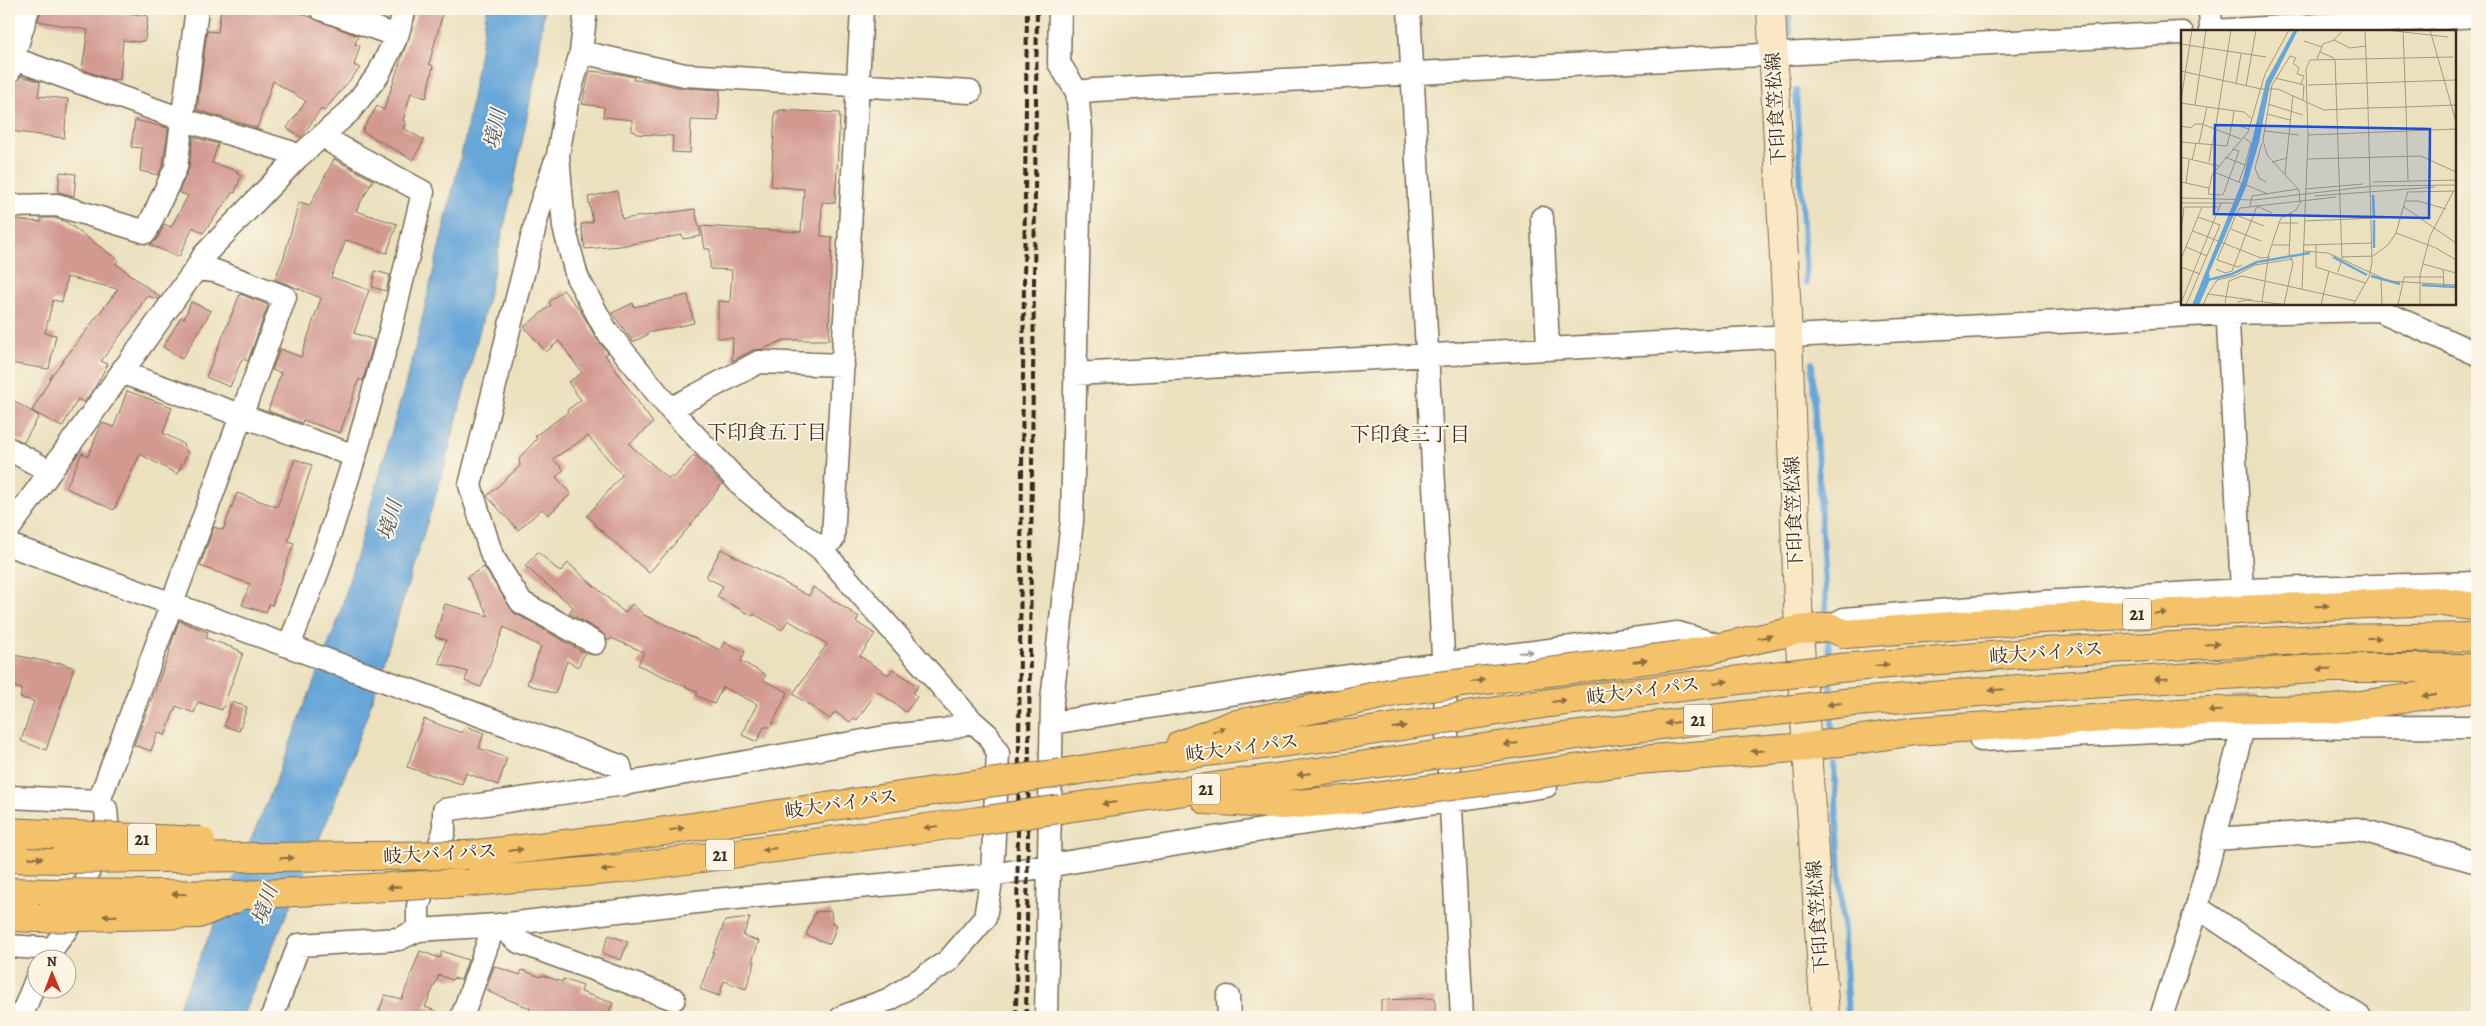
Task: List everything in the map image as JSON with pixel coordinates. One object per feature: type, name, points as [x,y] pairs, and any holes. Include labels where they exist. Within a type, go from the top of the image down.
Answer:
[{"type":"highway","name":"21","points":[[1141,760],[1232,725],[1399,691],[1683,655],[1799,630],[1829,627],[1846,634],[2042,618],[2394,603],[2434,602],[2477,607]]},
{"type":"highway","name":"岐大バイパス","points":[[9,858],[253,859],[468,855],[618,838],[1141,760],[1351,734],[1549,702],[1839,668],[2040,652],[2325,639],[2477,637]]},
{"type":"highway","name":"岐大バイパス","points":[[9,892],[242,895],[460,883],[618,869],[979,821],[1554,738],[1843,703],[2044,686],[2330,668],[2477,668]]},
{"type":"highway","name":"21","points":[[1150,797],[1283,805],[1359,798],[1638,760],[1807,747],[1916,731],[2210,711],[2332,709],[2477,688]]},
{"type":"highway","name":"21","points":[[18,832],[218,842],[253,859]]},
{"type":"highway","name":"21","points":[[9,917],[198,914],[242,895]]},
{"type":"main road","name":"下印食笠松線","points":[[1770,9],[1788,334],[1799,630],[1825,1017]]},
{"type":"street","points":[[28,9],[10,64],[290,152],[297,158]]},
{"type":"street","points":[[9,206],[57,205],[146,232],[176,167],[184,120],[197,9]]},
{"type":"street","points":[[321,9],[397,36]]},
{"type":"street","points":[[9,529],[49,471],[196,270],[204,255],[297,158],[349,112],[378,75],[397,36],[405,9]]},
{"type":"street","points":[[586,9],[581,52],[567,103],[558,155],[539,210],[470,485],[492,556],[521,602],[595,643]]},
{"type":"street","points":[[821,549],[833,539],[862,9]]},
{"type":"street","points":[[1046,1017],[1052,700],[1072,521],[1081,131],[1077,92],[1059,63],[1060,9]]},
{"type":"street","points":[[1409,9],[1462,1017]]},
{"type":"street","points":[[2210,9],[2211,30]]},
{"type":"street","points":[[2229,30],[2477,16]]},
{"type":"street","points":[[1077,92],[2181,33]]},
{"type":"street","points":[[581,52],[685,75],[970,92]]},
{"type":"street","points":[[296,649],[316,576],[355,456],[390,332],[422,192],[333,143],[325,133]]},
{"type":"street","points":[[558,155],[564,228],[577,277],[606,330],[670,409],[745,489],[821,549],[972,721],[988,734],[998,753],[992,875],[985,918],[948,961],[891,1008],[842,1017]]},
{"type":"street","points":[[1542,218],[1548,347]]},
{"type":"street","points":[[99,801],[285,297],[215,271],[196,270]]},
{"type":"street","points":[[1075,374],[2227,308],[2379,310],[2477,354]]},
{"type":"street","points":[[2227,308],[2242,590]]},
{"type":"street","points":[[670,409],[759,362],[842,365]]},
{"type":"street","points":[[123,369],[131,376],[355,456]]},
{"type":"street","points":[[9,449],[49,471]]},
{"type":"street","points":[[9,545],[172,606],[384,679],[620,766],[624,784]]},
{"type":"street","points":[[1829,627],[1844,619],[2043,602],[2242,590],[2477,583]]},
{"type":"street","points":[[1052,723],[1297,683],[1443,662],[1678,633],[1722,646]]},
{"type":"street","points":[[418,930],[418,906],[444,832],[444,810],[624,784],[891,736],[945,730],[972,721]]},
{"type":"street","points":[[2161,1017],[2197,906],[2216,839],[2244,724]]},
{"type":"street","points":[[1916,731],[1944,741],[2244,724],[2477,728]]},
{"type":"street","points":[[272,1017],[299,945],[400,939],[418,930],[498,925],[714,900],[992,875],[1274,828],[1451,802],[1694,762],[1702,755]]},
{"type":"street","points":[[9,797],[99,801],[106,810],[107,821],[68,927],[53,948]]},
{"type":"street","points":[[2216,839],[2358,829],[2477,862]]},
{"type":"street","points":[[2197,906],[2360,1017]]},
{"type":"street","points":[[498,925],[519,942],[674,999]]},
{"type":"street","points":[[462,1017],[490,937],[498,925]]},
{"type":"street","points":[[9,946],[28,950]]},
{"type":"street","points":[[22,1017],[29,998]]},
{"type":"water","name":"境川","points":[[487,9],[544,9],[538,61],[514,183],[484,314],[444,468],[369,710],[330,814],[242,1017],[174,1017],[268,800],[338,620],[413,357],[466,134]]},
{"type":"building","points":[[41,9],[98,9],[148,16],[145,40],[139,42],[123,40],[120,80],[108,79],[82,69],[88,30],[38,21]]},
{"type":"building","points":[[221,9],[290,9],[358,36],[355,44],[360,46],[354,65],[360,68],[324,111],[321,109],[301,137],[287,128],[306,101],[273,81],[257,128],[197,110],[207,31],[218,32]]},
{"type":"building","points":[[418,9],[444,9],[429,64],[433,66],[426,98],[411,93],[403,121],[406,122],[403,128],[424,140],[413,160],[362,131],[377,106],[384,110]]},
{"type":"building","points":[[590,71],[619,74],[634,77],[633,80],[650,81],[682,88],[720,90],[718,121],[691,120],[690,153],[672,152],[673,136],[636,134],[636,132],[632,131],[632,120],[603,117],[604,107],[582,104]]},
{"type":"building","points":[[21,76],[40,82],[38,96],[68,99],[64,138],[9,131],[9,101],[12,101],[14,84]]},
{"type":"building","points":[[779,110],[839,113],[840,117],[835,203],[822,202],[821,236],[832,237],[829,340],[784,340],[763,349],[753,350],[732,361],[733,338],[718,338],[718,301],[730,302],[732,270],[710,269],[710,249],[705,249],[701,226],[801,232],[804,189],[771,186],[775,112],[779,112]]},
{"type":"building","points":[[135,120],[168,128],[163,163],[158,175],[140,171],[142,148],[131,147]]},
{"type":"building","points":[[193,137],[218,144],[212,163],[238,171],[237,174],[241,176],[235,193],[233,192],[203,233],[193,227],[179,257],[150,245],[158,238],[164,224],[171,227],[188,196],[179,192],[189,169]]},
{"type":"building","points":[[334,159],[373,180],[356,211],[397,224],[387,253],[346,240],[331,277],[369,290],[354,333],[374,340],[363,381],[359,379],[340,433],[303,420],[302,423],[268,411],[281,373],[272,370],[280,349],[301,357],[321,298],[275,279],[284,257],[299,202],[310,205]]},
{"type":"building","points":[[60,172],[76,174],[74,196],[58,192]]},
{"type":"building","points":[[617,191],[622,219],[695,209],[701,236],[683,239],[682,235],[620,246],[585,249],[581,224],[593,222],[588,197]]},
{"type":"building","points":[[42,218],[55,218],[66,222],[118,260],[116,264],[160,297],[158,299],[146,296],[132,320],[101,361],[108,364],[95,387],[84,402],[78,399],[62,427],[32,411],[52,375],[118,289],[67,277],[62,302],[53,300],[45,333],[56,335],[49,369],[9,363],[9,219],[41,222]]},
{"type":"building","points":[[375,271],[390,275],[386,291],[372,287]]},
{"type":"building","points":[[563,290],[580,310],[595,336],[608,353],[605,355],[653,423],[629,444],[669,479],[670,476],[674,478],[694,455],[722,484],[689,527],[649,573],[587,516],[622,475],[588,436],[553,459],[564,470],[556,477],[571,494],[548,515],[542,509],[518,530],[487,496],[520,466],[519,458],[537,439],[535,436],[581,400],[568,382],[582,373],[559,341],[546,352],[524,327],[551,305],[549,302]]},
{"type":"building","points":[[240,294],[268,305],[248,361],[242,359],[230,387],[206,377]]},
{"type":"building","points":[[688,295],[694,323],[647,333],[647,335],[633,342],[612,313],[633,303],[634,307]]},
{"type":"building","points":[[191,302],[211,311],[182,359],[163,347],[181,317],[184,319]]},
{"type":"building","points":[[127,391],[172,407],[163,433],[182,443],[188,453],[177,474],[140,454],[114,510],[66,488],[82,453],[88,456],[102,423],[114,427]]},
{"type":"building","points":[[9,398],[39,416],[24,442],[9,436]]},
{"type":"building","points":[[295,459],[312,465],[288,541],[294,543],[272,605],[269,604],[266,613],[242,605],[250,584],[200,566],[214,527],[223,530],[237,493],[277,507]]},
{"type":"building","points":[[721,549],[809,596],[813,587],[859,617],[856,622],[875,634],[860,656],[888,675],[893,669],[918,686],[913,693],[917,697],[906,712],[877,691],[857,720],[854,718],[850,722],[835,712],[830,719],[793,694],[827,644],[788,620],[782,630],[754,614],[753,616],[717,597],[723,586],[706,577]]},
{"type":"building","points":[[538,552],[560,572],[568,563],[625,613],[632,604],[644,615],[720,650],[724,642],[745,652],[741,661],[766,675],[763,680],[788,692],[771,727],[764,727],[757,742],[742,735],[757,704],[723,687],[714,704],[696,695],[698,692],[638,665],[644,652],[611,638],[609,641],[601,632],[569,613],[573,607],[525,566]]},
{"type":"building","points":[[484,567],[514,613],[585,653],[578,667],[567,661],[555,694],[527,684],[541,647],[504,627],[481,687],[465,681],[468,672],[439,663],[446,640],[435,637],[445,604],[489,616],[467,577]]},
{"type":"building","points":[[179,621],[208,632],[206,638],[243,653],[222,710],[198,702],[194,713],[176,706],[165,736],[158,732],[151,751],[134,745],[170,651]]},
{"type":"building","points":[[9,654],[58,664],[58,662],[74,668],[46,750],[21,741],[34,701],[20,698],[22,689],[13,687],[13,684],[9,683]]},
{"type":"building","points":[[232,702],[247,707],[239,731],[224,726]]},
{"type":"building","points":[[424,719],[462,733],[465,726],[484,733],[479,748],[507,758],[498,785],[466,773],[462,784],[407,767]]},
{"type":"building","points":[[831,911],[832,923],[837,925],[830,944],[806,935],[815,912]]},
{"type":"building","points":[[750,918],[743,936],[759,941],[752,961],[755,962],[746,989],[724,981],[719,996],[700,989],[725,921]]},
{"type":"building","points":[[609,935],[628,942],[621,960],[602,953]]},
{"type":"building","points":[[420,951],[440,958],[442,951],[468,960],[461,980],[453,978],[452,980],[439,975],[425,1007],[446,1015],[446,1017],[377,1017],[385,995],[402,999]]},
{"type":"building","points":[[494,966],[520,975],[522,970],[562,982],[563,979],[583,986],[581,992],[613,1003],[607,1017],[527,1017],[530,1008],[489,992],[490,990],[486,989]]},
{"type":"building","points":[[1435,998],[1435,1017],[1381,1017],[1381,1000]]},
{"type":"waterway","points":[[1789,9],[1790,33]]},
{"type":"waterway","points":[[1796,90],[1806,282]]},
{"type":"waterway","points":[[1812,363],[1827,621]]},
{"type":"waterway","points":[[1828,636],[1829,662]]},
{"type":"waterway","points":[[1830,675],[1831,697]]},
{"type":"waterway","points":[[1831,710],[1833,735]]},
{"type":"waterway","points":[[1834,765],[1848,1017]]},
{"type":"tunnel","points":[[2242,594],[2245,720]]},
{"type":"railway","points":[[1016,1017],[1027,9]]},
{"type":"railway","points":[[1026,1017],[1037,9]]},
{"type":"district","name":"下印食五丁目","points":[[767,432]]},
{"type":"district","name":"下印食三丁目","points":[[1410,434]]}]
